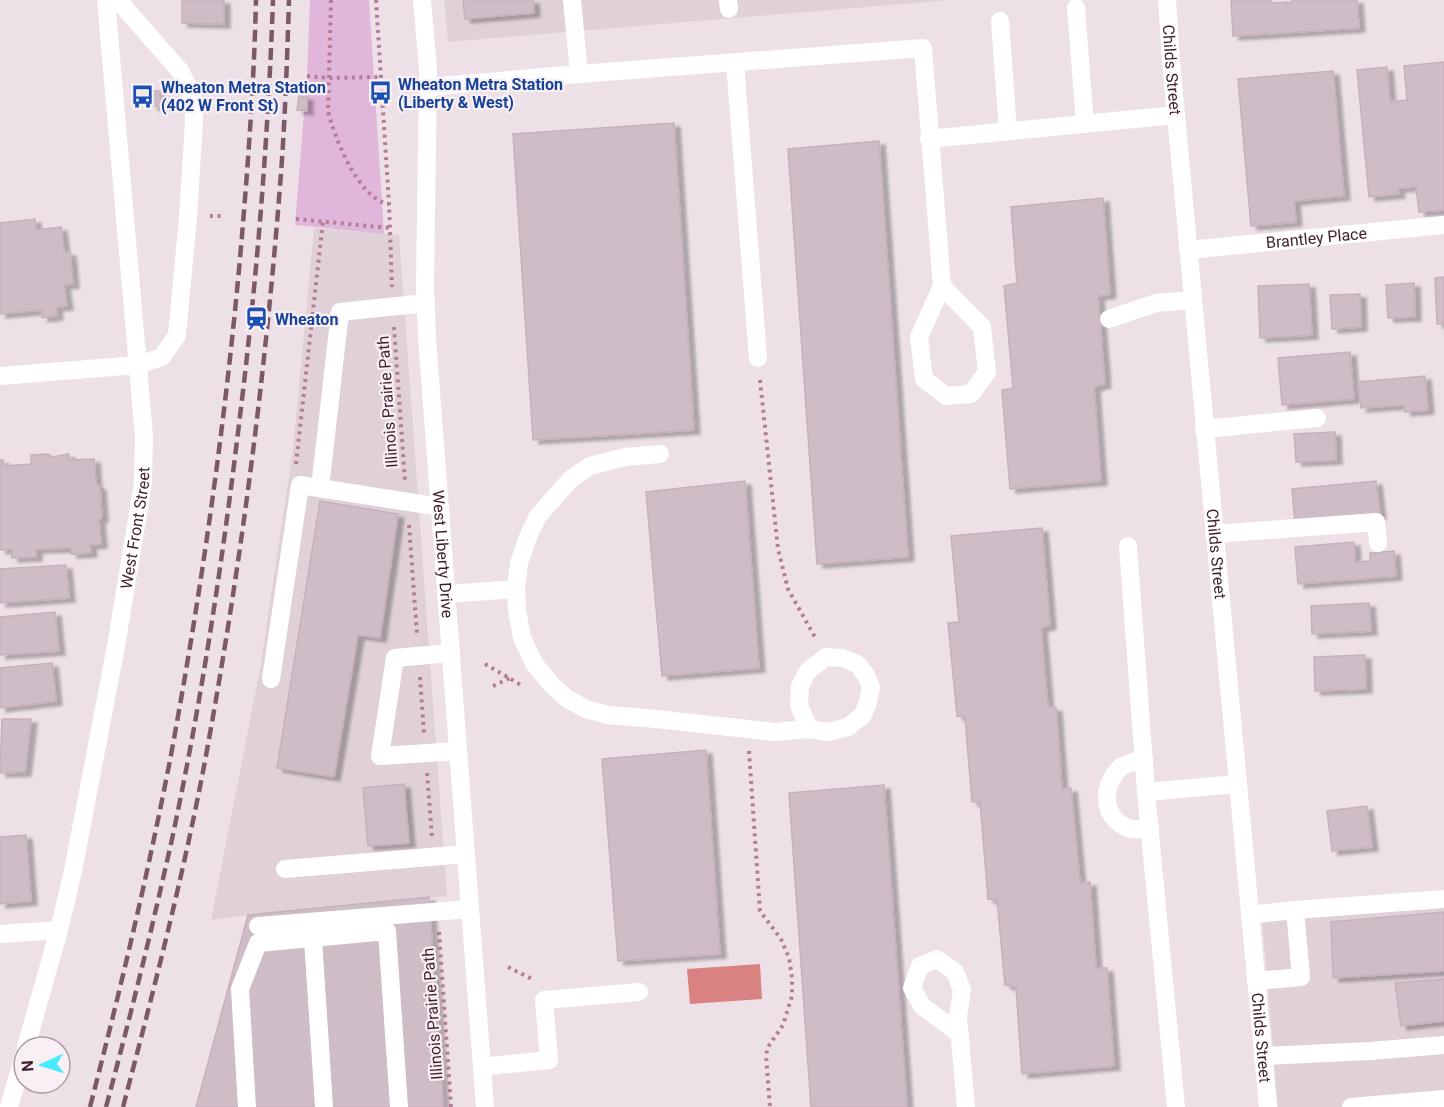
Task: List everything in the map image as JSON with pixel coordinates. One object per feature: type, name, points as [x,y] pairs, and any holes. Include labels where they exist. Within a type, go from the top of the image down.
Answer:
[{"type":"street","name":"West Front Street","points":[[29,1035],[73,871],[114,657],[143,483],[144,436],[106,0]]},
{"type":"street","points":[[0,376],[138,365],[162,357],[177,335],[188,217],[194,122],[193,96],[180,71],[118,0]]},
{"type":"street","name":"West Liberty Drive","points":[[422,0],[428,69],[426,303],[485,1107]]},
{"type":"street","points":[[572,0],[579,74]]},
{"type":"street","name":"Childs Street","points":[[1167,0],[1192,300],[1268,1107]]},
{"type":"street","points":[[1076,8],[1085,124]]},
{"type":"street","points":[[1000,21],[1008,131]]},
{"type":"street","points":[[428,87],[923,48],[942,286],[919,337],[924,379],[946,396],[971,394],[987,372],[982,327],[942,286]]},
{"type":"street","points":[[735,63],[758,358]]},
{"type":"street","points":[[929,139],[1176,115]]},
{"type":"street","name":"Brantley Place","points":[[1188,249],[1444,225]]},
{"type":"street","points":[[1109,319],[1156,303],[1192,300]]},
{"type":"street","points":[[320,488],[340,312],[426,303]]},
{"type":"street","points":[[1204,429],[1317,418]]},
{"type":"street","points":[[660,454],[626,457],[590,466],[571,479],[538,516],[519,563],[516,589],[522,638],[535,665],[550,684],[566,698],[586,709],[608,715],[774,732],[809,729],[828,732],[848,727],[863,715],[871,687],[866,675],[857,664],[842,658],[826,657],[808,671],[800,686],[799,705],[809,729]]},
{"type":"street","points":[[271,679],[300,485],[440,507]]},
{"type":"street","points":[[1214,534],[1376,522],[1378,543]]},
{"type":"street","points":[[1128,546],[1146,792],[1176,1107]]},
{"type":"street","points":[[446,594],[516,589]]},
{"type":"street","points":[[451,653],[395,658],[380,756],[458,751]]},
{"type":"street","points":[[1144,759],[1122,766],[1106,794],[1107,806],[1115,819],[1127,828],[1150,828]]},
{"type":"street","points":[[1146,792],[1237,784]]},
{"type":"street","points":[[285,869],[466,855]]},
{"type":"street","points":[[1250,915],[1444,899]]},
{"type":"street","points":[[258,927],[470,909]]},
{"type":"street","points":[[1256,981],[1300,977],[1295,910]]},
{"type":"street","points":[[0,934],[59,930]]},
{"type":"street","points":[[248,1107],[240,989],[258,943],[387,931],[399,1107]]},
{"type":"street","points":[[313,939],[324,1107]]},
{"type":"street","points":[[482,1067],[549,1060],[544,1000],[639,992]]},
{"type":"street","points":[[960,1034],[966,1107]]},
{"type":"street","points":[[1263,1056],[1444,1045]]},
{"type":"street","points":[[1351,1107],[1444,1099]]},
{"type":"path","points":[[331,0],[328,111],[331,122],[353,173],[381,203],[389,204]]},
{"type":"path","points":[[376,0],[392,291]]},
{"type":"path","points":[[307,76],[329,78],[381,76]]},
{"type":"path","points":[[296,219],[390,228]]},
{"type":"path","points":[[300,485],[295,472],[324,221]]},
{"type":"path","name":"Illinois Prairie Path","points":[[393,318],[406,484]]},
{"type":"path","points":[[758,358],[778,549],[788,588],[819,644]]},
{"type":"path","points":[[408,514],[417,637]]},
{"type":"path","points":[[485,664],[530,690]]},
{"type":"path","points":[[420,674],[425,740]]},
{"type":"path","points":[[493,686],[510,678]]},
{"type":"path","points":[[749,750],[760,911],[781,939],[789,958],[792,978],[792,996],[783,1025],[768,1047],[766,1055],[770,1107]]},
{"type":"path","points":[[427,765],[432,844]]},
{"type":"path","name":"Illinois Prairie Path","points":[[438,926],[451,1107]]},
{"type":"path","points":[[508,967],[535,980]]},
{"type":"shaded area","points":[[310,0],[369,0],[384,234],[295,225],[307,76]]},
{"type":"shaded area","points":[[444,0],[951,0],[448,42]]},
{"type":"shaded area","points":[[314,228],[399,235],[447,896],[211,920],[260,669],[293,449]]},
{"type":"shaded area","points":[[1444,894],[1444,1107],[1278,1107],[1261,909]]},
{"type":"shaded area","points":[[760,964],[762,999],[690,1004],[687,969]]},
{"type":"building","points":[[182,0],[224,0],[224,24],[182,23]]},
{"type":"building","points":[[463,0],[533,0],[534,13],[465,19]]},
{"type":"building","points":[[1231,0],[1271,0],[1271,3],[1292,2],[1292,0],[1357,0],[1359,28],[1233,36]]},
{"type":"building","points":[[1444,62],[1444,210],[1419,212],[1416,187],[1398,188],[1399,194],[1369,197],[1357,70],[1387,67],[1390,102],[1407,100],[1404,66]]},
{"type":"building","points":[[1333,71],[1344,196],[1294,201],[1296,222],[1251,226],[1238,79]]},
{"type":"building","points":[[151,91],[160,91],[161,106],[152,106]]},
{"type":"building","points":[[299,96],[307,97],[307,111],[297,110]]},
{"type":"building","points":[[674,123],[694,430],[533,440],[513,134]]},
{"type":"building","points":[[879,141],[908,557],[817,564],[788,149]]},
{"type":"building","points":[[1103,198],[1110,294],[1098,296],[1105,384],[1094,387],[1101,481],[1010,489],[1002,390],[1013,388],[1004,286],[1017,283],[1011,207]]},
{"type":"building","points":[[35,219],[36,230],[61,227],[64,252],[70,252],[73,284],[64,285],[67,306],[56,307],[57,316],[42,318],[42,310],[0,314],[0,223]]},
{"type":"building","points":[[1444,277],[1444,324],[1437,324],[1435,278]]},
{"type":"building","points":[[1414,283],[1415,317],[1388,318],[1386,285]]},
{"type":"building","points":[[1309,284],[1312,335],[1260,338],[1258,286]]},
{"type":"building","points":[[1360,294],[1361,327],[1332,329],[1330,295]]},
{"type":"building","points":[[1350,352],[1354,399],[1282,405],[1278,358]]},
{"type":"building","points":[[1425,376],[1428,410],[1405,412],[1404,405],[1361,408],[1358,382]]},
{"type":"building","points":[[1335,432],[1336,460],[1296,462],[1294,434]]},
{"type":"building","points":[[47,454],[53,457],[69,454],[69,460],[94,459],[96,484],[100,487],[101,544],[90,545],[91,553],[71,554],[71,548],[36,549],[36,557],[12,558],[12,549],[0,550],[0,460],[3,460],[4,466],[31,464],[31,455]]},
{"type":"building","points":[[745,481],[759,668],[662,676],[646,492]]},
{"type":"building","points":[[1376,481],[1380,515],[1295,523],[1292,489]]},
{"type":"building","points":[[320,501],[398,514],[380,638],[358,635],[334,777],[277,768]]},
{"type":"building","points":[[1042,528],[1050,625],[1041,628],[1048,707],[1056,708],[1062,789],[1071,788],[1080,883],[1090,882],[1096,968],[1107,968],[1114,1066],[1022,1074],[1016,987],[1005,985],[997,900],[988,899],[980,802],[972,802],[965,717],[957,716],[948,623],[959,622],[951,536]]},
{"type":"building","points":[[1354,542],[1355,562],[1370,561],[1370,553],[1394,551],[1396,576],[1298,584],[1295,547]]},
{"type":"building","points":[[66,565],[69,598],[0,603],[0,569]]},
{"type":"building","points":[[1369,603],[1371,631],[1312,634],[1311,606]]},
{"type":"building","points":[[55,612],[59,651],[0,655],[0,617]]},
{"type":"building","points":[[1365,655],[1366,689],[1315,691],[1314,657]]},
{"type":"building","points":[[52,663],[56,701],[0,708],[0,668]]},
{"type":"building","points":[[2,719],[31,719],[25,772],[0,773]]},
{"type":"building","points":[[706,750],[720,954],[618,961],[602,759]]},
{"type":"building","points":[[404,784],[409,843],[368,846],[363,788]]},
{"type":"building","points":[[884,785],[907,1107],[811,1107],[789,793]]},
{"type":"building","points":[[1367,806],[1372,847],[1332,851],[1327,811]]},
{"type":"building","points":[[26,835],[31,901],[0,904],[0,837]]},
{"type":"building","points":[[429,897],[443,1107],[196,1107],[248,915]]},
{"type":"building","points":[[1444,912],[1444,971],[1333,978],[1331,922]]},
{"type":"building","points":[[1444,979],[1444,1021],[1401,1026],[1395,983]]},
{"type":"railway","points":[[90,1107],[133,932],[162,800],[203,566],[228,375],[241,247],[256,0]]},
{"type":"railway","points":[[106,1107],[172,839],[193,734],[219,575],[240,416],[257,260],[273,0]]},
{"type":"railway","points":[[123,1107],[187,848],[218,690],[240,546],[259,403],[274,258],[283,140],[289,0]]},
{"type":"place","name":"Wheaton Metra Station (Liberty & West)","points":[[380,93]]},
{"type":"place","name":"Wheaton Metra Station (402 W Front St)","points":[[143,96]]},
{"type":"place","name":"Wheaton","points":[[257,319]]}]
